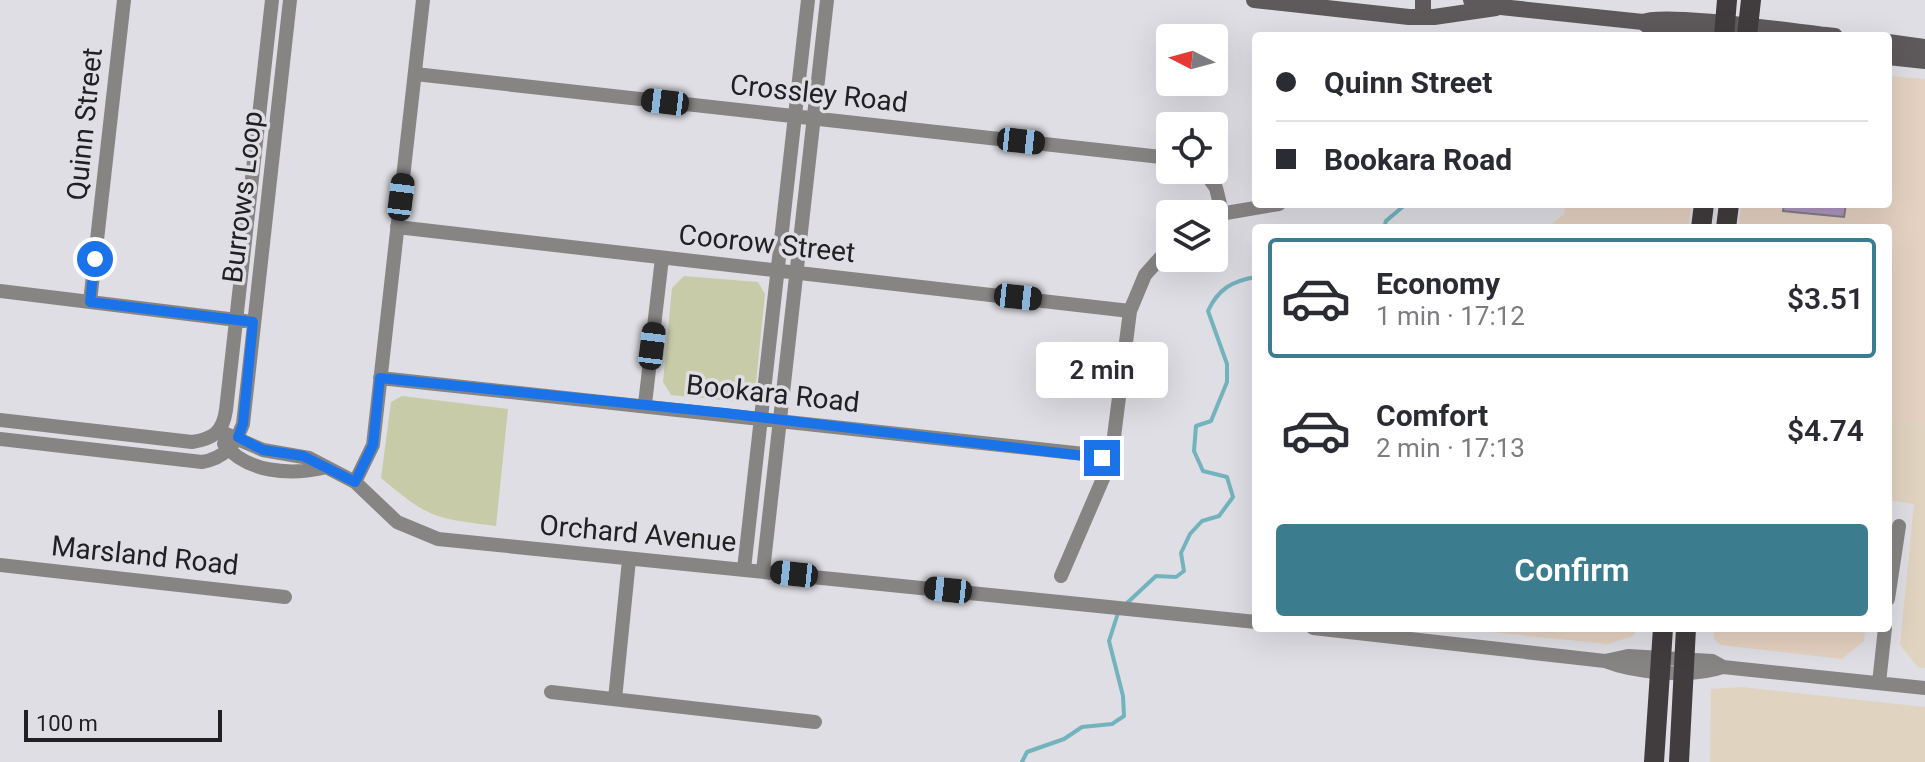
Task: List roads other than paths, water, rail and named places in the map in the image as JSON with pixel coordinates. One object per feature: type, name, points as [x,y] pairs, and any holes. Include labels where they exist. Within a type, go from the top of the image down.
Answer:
[{"type":"main road","points":[[1257,0],[1423,9],[1501,7]]},
{"type":"main road","points":[[1471,0],[1501,7],[1643,22],[1651,18],[1721,32],[1748,32],[1751,0]]},
{"type":"main road","points":[[1721,32],[1727,0]]},
{"type":"main road","points":[[1892,43],[1925,47]]},
{"type":"main road","points":[[1892,57],[1925,61]]},
{"type":"main road","points":[[1654,762],[1663,632]]},
{"type":"main road","points":[[1679,762],[1686,632]]},
{"type":"street","name":"Quinn Street","points":[[90,302],[124,0]]},
{"type":"street","name":"Burrows Loop","points":[[218,432],[224,423],[272,0]]},
{"type":"street","name":"Burrows Loop","points":[[233,444],[243,424],[290,0]]},
{"type":"street","points":[[355,482],[373,445],[423,0]]},
{"type":"street","points":[[744,569],[808,0]]},
{"type":"street","points":[[763,571],[827,0]]},
{"type":"street","points":[[804,34],[823,35]]},
{"type":"street","points":[[268,37],[286,40]]},
{"type":"street","name":"Crossley Road","points":[[415,74],[1156,156]]},
{"type":"street","points":[[260,106],[279,108]]},
{"type":"street","points":[[252,174],[271,176]]},
{"type":"street","points":[[787,191],[806,193]]},
{"type":"street","points":[[1228,212],[1263,208]]},
{"type":"street","name":"Coorow Street","points":[[397,227],[1130,311]]},
{"type":"street","points":[[245,242],[263,244]]},
{"type":"street","points":[[645,404],[662,258]]},
{"type":"street","points":[[1061,576],[1111,460],[1130,311],[1137,288],[1156,264]]},
{"type":"street","points":[[0,291],[253,322]]},
{"type":"street","points":[[770,342],[789,345]]},
{"type":"street","name":"Bookara Road","points":[[380,378],[645,404],[1084,454],[1111,460]]},
{"type":"street","points":[[0,420],[192,442],[218,432],[233,444],[215,459],[202,462],[0,439]]},
{"type":"street","points":[[31,443],[34,424]]},
{"type":"street","points":[[102,451],[104,432]]},
{"type":"street","points":[[166,458],[168,439]]},
{"type":"street","name":"Orchard Avenue","points":[[233,444],[303,456],[355,482],[397,522],[424,536],[629,560],[1252,622]]},
{"type":"street","points":[[1892,572],[1899,526]]},
{"type":"street","points":[[615,699],[629,560]]},
{"type":"street","name":"Marsland Road","points":[[0,565],[285,597]]},
{"type":"street","points":[[1348,632],[1605,661],[1626,669],[1712,661],[1723,667],[1925,688]]},
{"type":"street","points":[[1879,683],[1885,632]]},
{"type":"street","points":[[551,692],[815,722]]},
{"type":"waterway","points":[[1385,224],[1401,208]]},
{"type":"waterway","points":[[1127,603],[1156,576],[1176,577],[1184,571],[1181,553],[1190,534],[1202,521],[1219,516],[1233,497],[1227,477],[1203,471],[1194,451],[1196,426],[1211,421],[1227,382],[1227,364],[1208,311],[1216,297],[1227,287],[1252,278]]},
{"type":"waterway","points":[[1022,762],[1027,752],[1064,739],[1082,727],[1112,724],[1124,716],[1123,696],[1109,641],[1118,613]]}]
